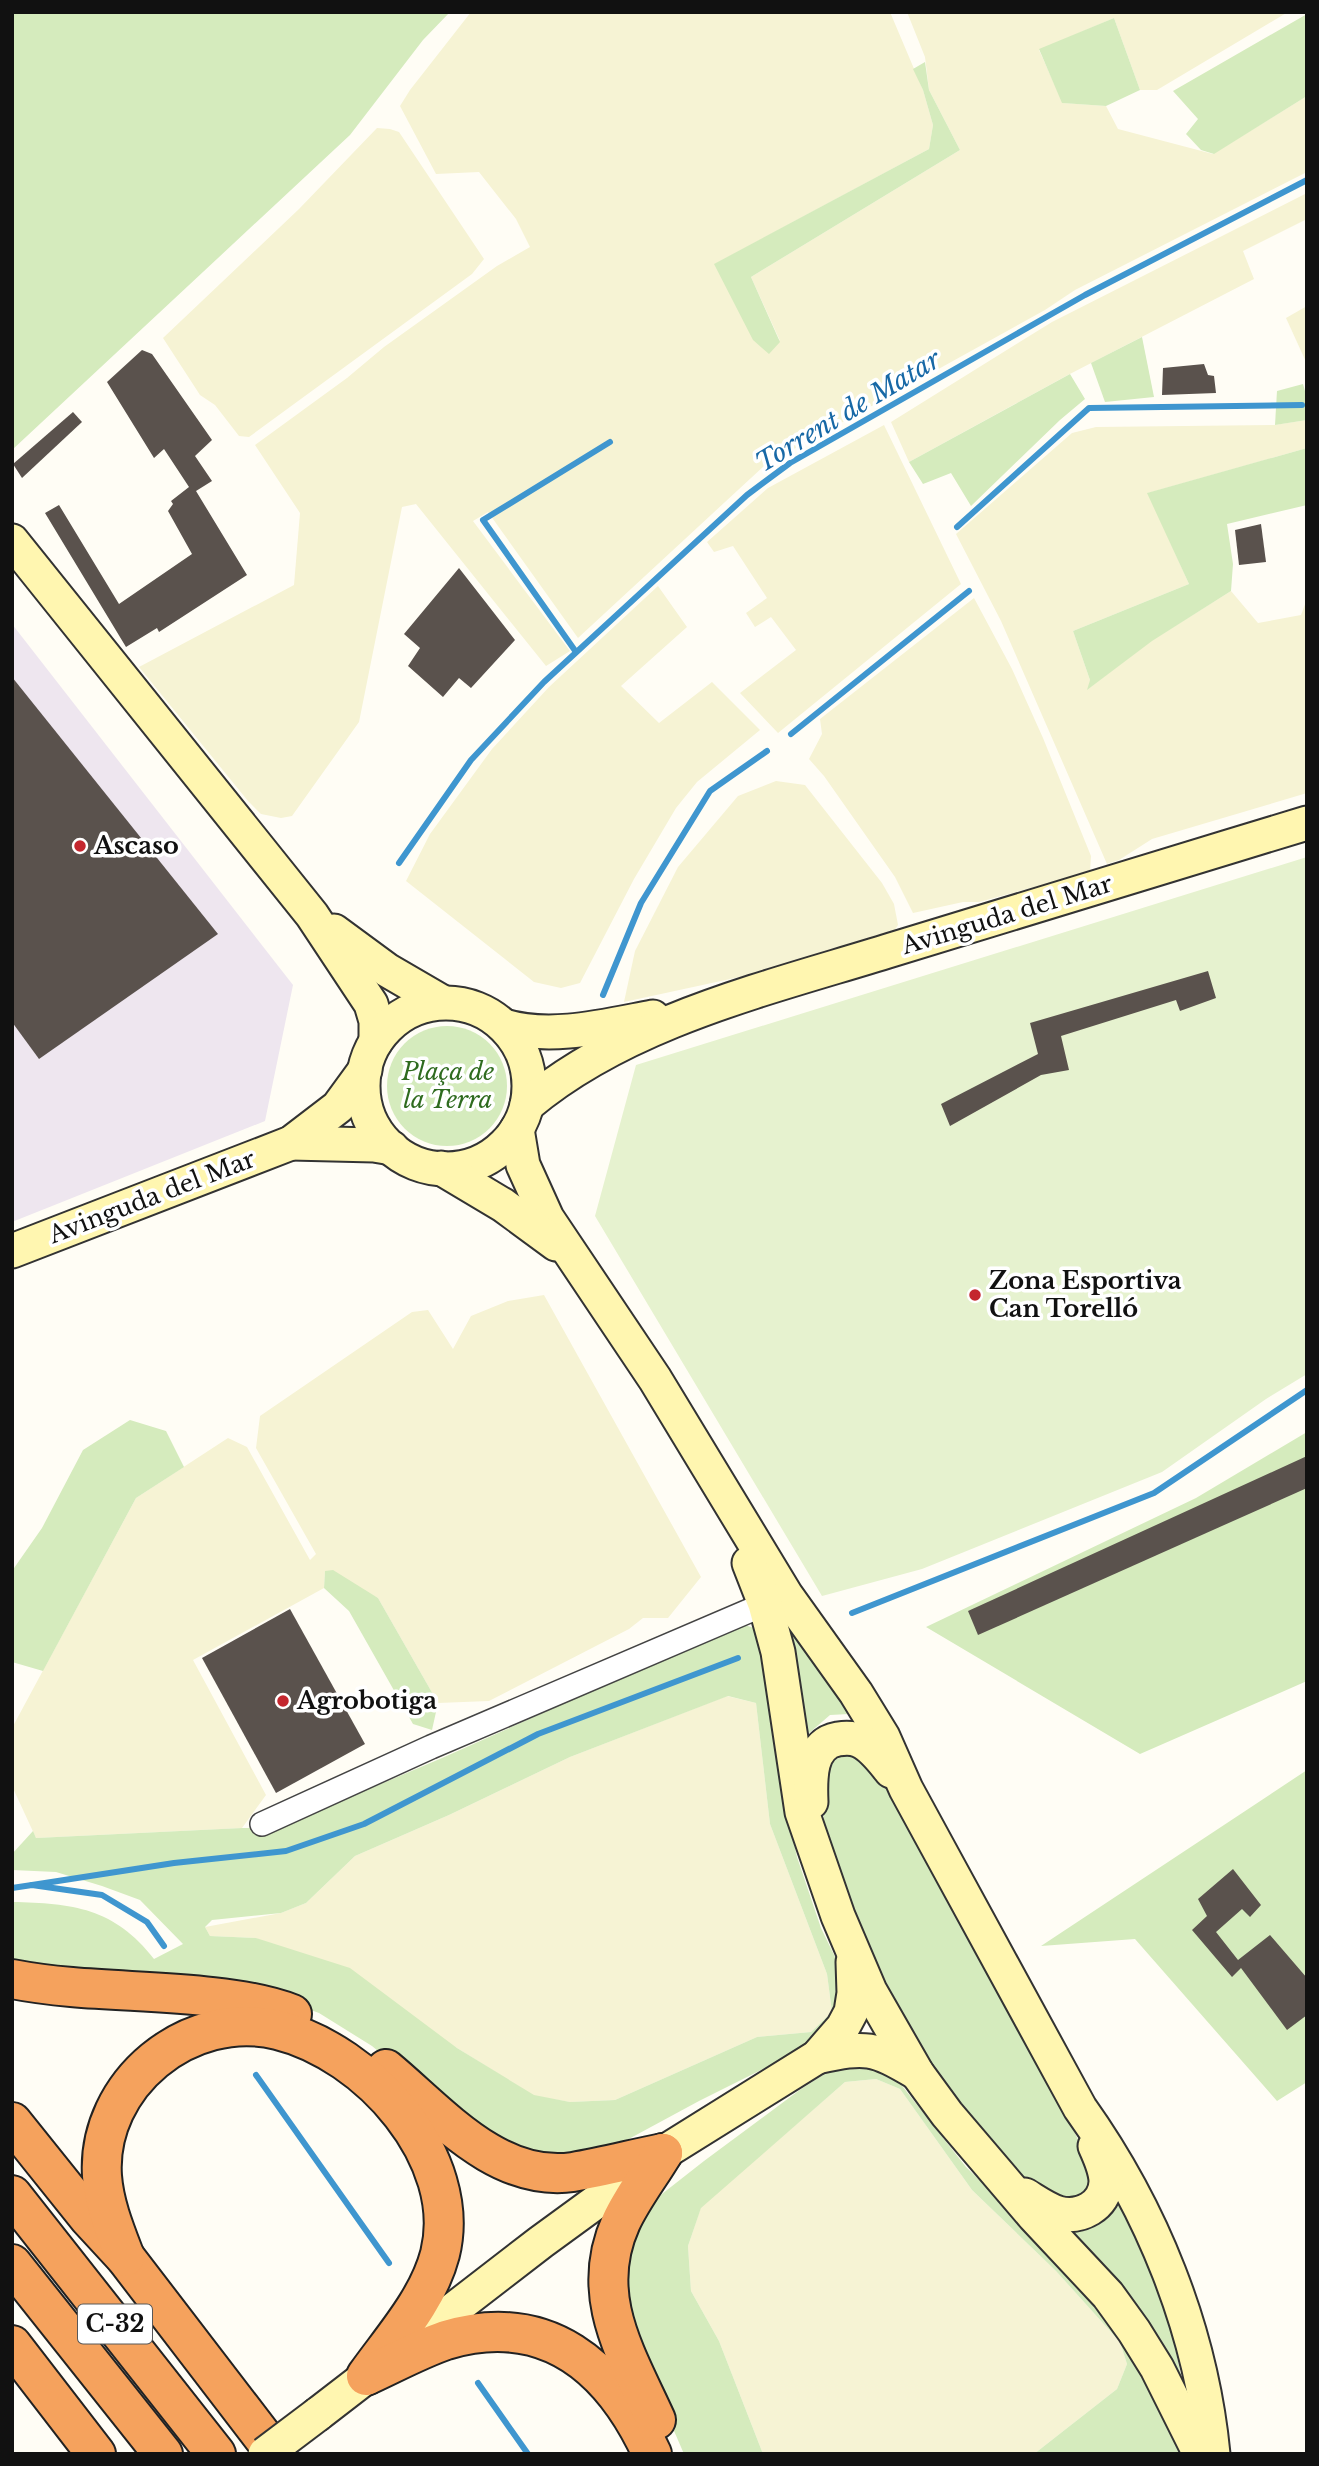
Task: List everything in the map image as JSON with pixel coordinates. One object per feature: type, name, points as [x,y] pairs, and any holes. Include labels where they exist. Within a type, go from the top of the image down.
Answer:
[{"type":"highway","points":[[12,1979],[49,1986],[186,1994],[247,2001],[289,2012],[339,2036],[400,2081],[470,2141],[516,2167],[544,2172],[572,2172],[663,2153]]},
{"type":"highway","points":[[125,2257],[108,2213],[102,2177],[102,2152],[114,2109],[145,2067],[169,2048],[193,2036],[220,2029],[249,2027],[278,2030],[314,2044],[347,2063],[390,2101],[412,2128],[431,2160],[441,2192],[443,2232],[435,2269],[418,2306],[366,2376]]},
{"type":"highway","points":[[12,2122],[89,2218],[125,2257],[276,2454]]},
{"type":"highway","points":[[663,2153],[623,2218],[607,2272],[608,2293],[621,2344],[671,2454]]},
{"type":"highway","name":"C-32","points":[[12,2195],[216,2454]]},
{"type":"highway","name":"C-32","points":[[12,2264],[163,2454]]},
{"type":"highway","points":[[366,2376],[445,2341],[499,2331],[525,2335],[576,2354],[597,2371],[621,2399],[641,2430],[652,2454]]},
{"type":"highway","points":[[17,2354],[96,2454]]},
{"type":"main road","points":[[12,541],[312,915],[371,1004],[376,1021],[364,1096],[375,1128],[392,1148],[415,1162],[441,1168],[457,1168],[481,1161],[501,1147],[522,1117]]},
{"type":"main road","name":"Avinguda del Mar","points":[[504,1026],[523,1032],[603,1026],[707,1007],[1307,823]]},
{"type":"main road","points":[[312,915],[387,970],[442,1002]]},
{"type":"main road","points":[[370,1056],[385,1029],[404,1014],[442,1002],[464,1004],[479,1009],[504,1026],[515,1039],[525,1062],[529,1087],[522,1117],[523,1165],[547,1218],[648,1368],[786,1595],[883,1737],[906,1789],[1080,2108],[1103,2165],[1106,2180],[1104,2194],[1097,2204],[1088,2211],[1074,2214],[1059,2213],[1043,2206],[1006,2182]]},
{"type":"main road","name":"Avinguda del Mar","points":[[522,1117],[574,1069],[607,1051],[707,1007]]},
{"type":"main road","name":"Avinguda del Mar","points":[[12,1251],[291,1143],[338,1107],[370,1056]]},
{"type":"main road","name":"Avinguda del Mar","points":[[291,1143],[374,1145],[392,1148]]},
{"type":"main road","points":[[441,1168],[503,1205],[570,1255]]},
{"type":"main road","points":[[711,1473],[765,1604],[778,1653],[802,1812],[853,1956],[870,1992],[918,2073],[947,2114],[1034,2217],[1101,2287],[1134,2331],[1157,2368],[1200,2454]]},
{"type":"main road","points":[[813,1842],[810,1784],[818,1752],[827,1743],[847,1738],[859,1740],[872,1749],[906,1789]]},
{"type":"main road","points":[[265,2454],[541,2242],[663,2153],[817,2057],[843,2027],[851,2012],[854,1993],[853,1956]]},
{"type":"main road","points":[[817,2057],[850,2050],[872,2050],[918,2073]]},
{"type":"main road","points":[[1080,2108],[1108,2147],[1135,2193],[1168,2269],[1190,2338],[1213,2454]]},
{"type":"street","points":[[262,1824],[431,1747],[765,1604]]},
{"type":"shaded area","points":[[471,12],[890,12],[923,90],[933,125],[929,149],[715,264],[780,341],[751,277],[960,150],[929,90],[925,57],[907,12],[1288,12],[1157,90],[1140,90],[1114,18],[1039,50],[1063,103],[1106,106],[1118,129],[1213,154],[1307,96],[1307,172],[1075,290],[1045,310],[765,465],[578,638],[488,512],[473,521],[570,651],[546,666],[416,504],[402,507],[359,722],[292,816],[281,818],[261,814],[139,667],[294,585],[300,513],[255,445],[347,378],[384,347],[497,266],[530,247],[516,219],[479,172],[436,174],[400,106]]},
{"type":"shaded area","points":[[377,128],[399,132],[484,259],[472,274],[249,437],[239,436],[215,405],[200,395],[163,338],[299,209]]},
{"type":"shaded area","points":[[1307,193],[1307,219],[1243,251],[1254,279],[1066,376],[909,462],[891,422],[1052,322]]},
{"type":"shaded area","points":[[1307,306],[1307,364],[1286,318]]},
{"type":"shaded area","points":[[1307,420],[1307,448],[1148,493],[1189,584],[1073,631],[1090,680],[1089,688],[1151,641],[1231,591],[1258,623],[1301,615],[1307,599],[1307,793],[1152,839],[1119,860],[1107,864],[1001,621],[956,534],[1072,433],[1096,427],[1274,425]]},
{"type":"shaded area","points":[[884,425],[961,584],[778,733],[740,693],[796,650],[771,617],[755,627],[746,613],[767,598],[733,546],[714,552],[707,542],[768,488]]},
{"type":"shaded area","points":[[658,586],[687,627],[621,686],[659,723],[712,682],[760,730],[697,782],[676,808],[634,879],[580,983],[561,988],[534,982],[406,881],[430,834],[492,749],[549,687]]},
{"type":"shaded area","points":[[974,598],[1012,669],[1043,738],[1091,856],[1090,872],[979,902],[963,902],[913,913],[895,877],[824,776],[809,759],[822,734],[820,719]]},
{"type":"shaded area","points":[[12,624],[293,985],[265,1121],[12,1222]]},
{"type":"shaded area","points":[[776,781],[805,785],[882,883],[894,904],[898,925],[893,933],[744,976],[624,1002],[635,951],[678,867],[738,796]]},
{"type":"shaded area","points":[[544,1295],[701,1577],[668,1618],[643,1618],[629,1629],[489,1701],[438,1703],[378,1598],[325,1571],[324,1588],[193,1660],[266,1795],[242,1828],[36,1838],[12,1786],[12,1728],[136,1498],[228,1438],[247,1447],[310,1560],[316,1554],[256,1448],[260,1416],[412,1312],[428,1310],[453,1349],[471,1316],[508,1301]]},
{"type":"shaded area","points":[[727,1696],[756,1703],[770,1824],[827,1974],[832,2012],[811,2032],[757,2037],[615,2100],[570,2102],[534,2096],[457,2048],[256,1938],[210,1936],[205,1927],[281,1913],[306,1903],[355,1856],[570,1757]]},
{"type":"shaded area","points":[[876,2079],[900,2089],[972,2190],[1056,2271],[1120,2342],[1127,2364],[1117,2389],[1034,2454],[763,2454],[719,2341],[691,2291],[688,2246],[701,2207],[845,2082]]},
{"type":"green space","points":[[12,12],[450,12],[423,40],[350,135],[12,450]]},
{"type":"green space","points":[[1307,14],[1307,96],[1214,154],[1201,150],[1186,134],[1198,119],[1173,91]]},
{"type":"green space","points":[[1114,18],[1140,90],[1106,106],[1062,103],[1039,49]]},
{"type":"green space","points":[[925,62],[929,90],[960,150],[751,277],[780,342],[769,354],[753,340],[714,264],[929,149],[933,125],[923,90],[913,69]]},
{"type":"green space","points":[[1142,337],[1154,397],[1105,402],[1091,363]]},
{"type":"green space","points":[[1070,374],[1085,399],[971,506],[951,473],[923,484],[909,462]]},
{"type":"green space","points":[[1303,384],[1307,398],[1307,420],[1275,425],[1277,391]]},
{"type":"green space","points":[[1307,448],[1307,505],[1227,524],[1233,564],[1231,591],[1152,641],[1087,690],[1090,680],[1073,631],[1189,584],[1147,493]]},
{"type":"green space","name":"Zona Esportiva Can Torelló","points":[[1307,857],[1307,1374],[1266,1399],[1162,1472],[922,1569],[822,1596],[595,1216],[636,1065]]},
{"type":"green space","name":"Plaça de la Terra","points":[[447,1026],[470,1031],[489,1044],[502,1063],[507,1086],[502,1109],[489,1128],[470,1141],[447,1146],[424,1141],[405,1128],[392,1109],[387,1086],[392,1063],[405,1044],[424,1031]]},
{"type":"green space","points":[[130,1420],[166,1431],[184,1467],[136,1498],[43,1671],[12,1662],[12,1571],[42,1528],[83,1450]]},
{"type":"green space","points":[[1307,1432],[1307,1681],[1140,1754],[926,1627],[1196,1498]]},
{"type":"green space","points":[[333,1570],[378,1598],[438,1703],[432,1730],[413,1724],[349,1611],[324,1588],[325,1571]]},
{"type":"green space","points":[[779,1611],[849,1714],[830,1715],[801,1740]]},
{"type":"green space","points":[[742,1624],[757,1629],[771,1691],[785,1800],[797,1857],[821,1928],[837,1961],[841,2013],[807,2047],[601,2154],[561,2162],[498,2151],[372,2046],[319,2013],[283,2000],[12,1964],[12,1902],[54,1904],[91,1912],[124,1929],[154,1959],[183,1944],[140,1900],[56,1872],[12,1870],[12,1854],[33,1831],[36,1838],[277,1828],[442,1758]],"holes":[[[728,1696],[756,1703],[770,1824],[827,1974],[832,2012],[811,2032],[757,2037],[615,2100],[570,2102],[534,2095],[457,2048],[350,1968],[256,1938],[210,1936],[205,1927],[212,1920],[281,1913],[306,1903],[355,1856],[570,1757]]]},
{"type":"green space","points":[[842,1756],[857,1756],[886,1783],[1061,2104],[1091,2171],[1090,2185],[1082,2199],[1065,2201],[1046,2195],[1020,2174],[934,2075],[879,1974],[849,1905],[824,1821],[821,1791],[830,1762]]},
{"type":"green space","points":[[1307,1770],[1307,2082],[1277,2101],[1135,1939],[1041,1946]]},
{"type":"green space","points":[[865,2063],[892,2073],[966,2167],[1068,2266],[1141,2364],[1182,2454],[1034,2454],[1117,2389],[1127,2364],[1120,2342],[1056,2271],[972,2190],[900,2089],[876,2079],[845,2082],[701,2208],[688,2246],[691,2291],[719,2341],[763,2454],[684,2454],[643,2359],[618,2277],[639,2212],[801,2089],[826,2073]]},
{"type":"green space","points":[[1120,2199],[1162,2298],[1186,2403],[1064,2229],[1084,2229],[1098,2225],[1110,2215]]},
{"type":"building","points":[[142,350],[152,354],[212,440],[195,456],[212,481],[196,491],[247,575],[159,632],[157,628],[126,647],[45,513],[59,505],[119,604],[192,554],[168,511],[173,504],[171,501],[189,487],[164,449],[154,458],[107,382]]},
{"type":"building","points":[[1204,364],[1208,375],[1214,376],[1216,393],[1162,395],[1163,368]]},
{"type":"building","points":[[73,412],[82,422],[22,478],[13,464]]},
{"type":"building","points":[[1261,524],[1266,562],[1239,565],[1235,530]]},
{"type":"building","points":[[459,568],[515,640],[471,688],[459,678],[443,697],[408,666],[420,648],[404,634]]},
{"type":"building","name":"Ascaso","points":[[12,677],[218,934],[39,1059],[12,1022]]},
{"type":"building","points":[[1208,971],[1216,998],[1180,1011],[1176,1000],[1061,1036],[1069,1070],[1041,1075],[950,1126],[941,1104],[1038,1054],[1030,1023]]},
{"type":"building","points":[[1307,1456],[1307,1488],[978,1635],[968,1611]]},
{"type":"building","name":"Agrobotiga","points":[[290,1609],[365,1744],[276,1793],[202,1658]]},
{"type":"building","points":[[1233,1869],[1261,1905],[1250,1917],[1242,1909],[1216,1932],[1238,1960],[1270,1935],[1307,1978],[1307,2015],[1287,2030],[1241,1968],[1232,1977],[1192,1930],[1207,1916],[1198,1899]]},
{"type":"waterway","name":"Torrent de Matar","points":[[399,863],[471,760],[544,682],[747,495],[790,463],[1085,295],[1307,180]]},
{"type":"waterway","points":[[957,527],[1089,408],[1302,405]]},
{"type":"waterway","points":[[576,652],[483,520],[610,442]]},
{"type":"waterway","points":[[791,734],[969,591]]},
{"type":"waterway","points":[[603,995],[641,903],[710,791],[767,751]]},
{"type":"waterway","points":[[852,1613],[1154,1493],[1307,1390]]},
{"type":"waterway","points":[[32,1885],[174,1863],[286,1851],[364,1824],[538,1734],[738,1658]]},
{"type":"waterway","points":[[12,1888],[32,1885],[102,1895],[147,1922],[164,1946]]},
{"type":"waterway","points":[[256,2075],[389,2263]]},
{"type":"waterway","points":[[478,2383],[528,2454]]},
{"type":"place","name":"Ascaso","points":[[80,846]]},
{"type":"place","name":"Zona Esportiva Can Torelló","points":[[975,1295]]},
{"type":"place","name":"Agrobotiga","points":[[283,1701]]}]
